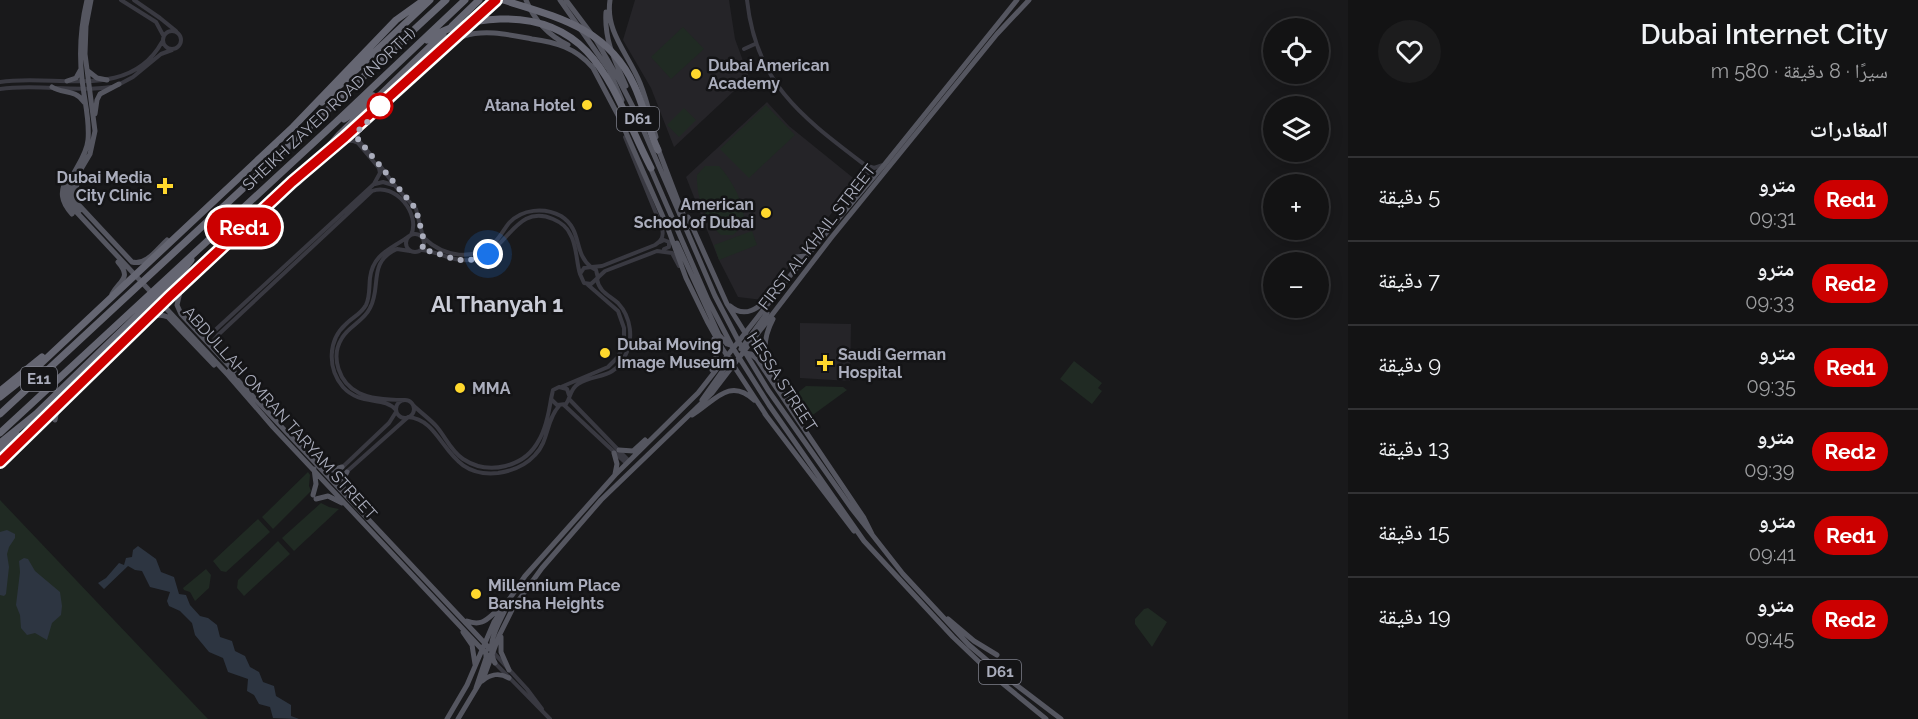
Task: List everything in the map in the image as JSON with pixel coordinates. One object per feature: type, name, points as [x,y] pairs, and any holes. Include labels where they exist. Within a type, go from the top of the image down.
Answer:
[{"type":"highway","points":[[293,127],[400,16],[424,0]]},
{"type":"highway","points":[[0,402],[430,0]]},
{"type":"highway","name":"E11","points":[[0,414],[446,0]]},
{"type":"highway","name":"SHEIKH ZAYED ROAD (NORTH)","points":[[0,433],[465,0]]},
{"type":"highway","points":[[298,182],[339,135],[478,0]]},
{"type":"highway","points":[[503,0],[567,21],[593,35],[610,49],[624,66],[640,98],[658,150]]},
{"type":"highway","points":[[377,82],[390,74],[427,40],[444,30],[462,24],[490,20],[517,20],[543,25],[563,33],[593,56],[651,168]]},
{"type":"highway","points":[[336,122],[356,111],[421,55]]},
{"type":"highway","points":[[0,452],[182,272],[197,250]]},
{"type":"highway","points":[[0,391],[78,325],[86,321]]},
{"type":"highway","points":[[0,397],[13,388]]},
{"type":"highway","points":[[0,443],[36,414]]},
{"type":"main road","points":[[525,0],[544,29],[582,53],[592,67],[620,119],[667,226],[719,335],[727,344],[740,346]]},
{"type":"main road","name":"HESSA STREET","points":[[560,0],[612,76],[708,300],[747,372],[864,541],[909,592],[960,644],[996,678],[1046,719]]},
{"type":"main road","name":"HESSA STREET","points":[[566,0],[603,52],[636,113],[715,296],[757,374],[872,536],[903,574],[999,672],[1060,719]]},
{"type":"main road","points":[[609,0],[606,23],[610,48],[636,113]]},
{"type":"main road","points":[[609,0],[612,27],[642,88],[658,150],[674,189],[727,304],[771,379]]},
{"type":"main road","name":"FIRST AL KHAIL STREET","points":[[629,465],[635,463],[634,460],[650,444],[654,436],[733,357],[790,276],[884,165],[1017,0]]},
{"type":"main road","name":"FIRST AL KHAIL STREET","points":[[748,338],[778,309],[831,238],[1007,21],[1029,0]]},
{"type":"main road","name":"ABDULLAH OMRAN TARYAM STREET","points":[[90,1],[83,68],[94,115],[94,136],[88,159],[71,186],[71,200],[126,263]]},
{"type":"main road","points":[[247,393],[213,349],[179,311],[176,301],[180,292],[200,272],[298,182],[358,131],[452,41],[465,35],[493,33],[553,43],[576,52],[592,67]]},
{"type":"main road","points":[[67,81],[76,78],[83,68],[94,77],[107,80]]},
{"type":"main road","points":[[950,92],[961,75],[959,71]]},
{"type":"main road","points":[[94,115],[100,94],[118,84]]},
{"type":"main road","name":"ABDULLAH OMRAN TARYAM STREET","points":[[86,85],[89,130],[87,148],[68,184],[67,200],[72,208],[316,466],[345,505],[488,651]]},
{"type":"main road","points":[[52,87],[56,90],[77,94],[87,108]]},
{"type":"main road","points":[[87,148],[64,183],[62,197],[67,208],[123,268],[124,279],[115,289],[112,297]]},
{"type":"main road","points":[[88,159],[87,166],[75,188],[75,199],[132,262],[145,261],[171,238],[177,236]]},
{"type":"main road","points":[[674,189],[694,246]]},
{"type":"main road","points":[[667,226],[686,278],[716,344],[715,364],[707,381]]},
{"type":"main road","points":[[796,257],[806,256]]},
{"type":"main road","points":[[0,466],[59,412],[180,287],[200,272]]},
{"type":"main road","points":[[488,651],[504,606],[550,546],[615,475],[688,417],[702,403],[708,390],[781,294],[790,276]]},
{"type":"main road","points":[[727,304],[737,311],[750,312],[759,308],[777,293]]},
{"type":"main road","points":[[778,309],[765,336],[765,357],[806,431]]},
{"type":"main road","points":[[143,323],[156,315],[168,317],[247,393]]},
{"type":"main road","points":[[707,321],[733,357],[740,376],[766,415],[831,502],[864,541]]},
{"type":"main road","name":"FIRST AL KHAIL STREET","points":[[733,357],[740,346]]},
{"type":"main road","points":[[733,357],[755,357],[867,523],[872,536]]},
{"type":"main road","points":[[688,417],[720,394],[734,390],[750,396],[766,415]]},
{"type":"main road","points":[[55,420],[59,412]]},
{"type":"main road","points":[[615,475],[616,451],[633,451],[656,430],[663,427]]},
{"type":"main road","points":[[447,719],[474,670],[502,631],[526,590],[629,465]]},
{"type":"main road","points":[[601,500],[606,490],[629,465]]},
{"type":"main road","points":[[345,505],[328,496],[314,497],[316,466],[330,470],[344,470],[342,485],[347,497]]},
{"type":"main road","name":"ABDULLAH OMRAN TARYAM STREET","points":[[330,483],[347,497],[488,651]]},
{"type":"main road","points":[[458,719],[481,682],[491,641],[508,600]]},
{"type":"main road","points":[[460,621],[482,623],[504,606]]},
{"type":"main road","points":[[944,618],[951,620],[974,641],[997,655]]},
{"type":"main road","points":[[460,621],[473,650],[474,670]]},
{"type":"main road","points":[[502,631],[501,652],[509,670]]},
{"type":"main road","points":[[476,689],[482,661]]},
{"type":"main road","points":[[481,682],[494,674],[502,674],[509,678]]},
{"type":"street","points":[[122,0],[156,22],[166,48],[172,50]]},
{"type":"street","points":[[0,89],[23,86],[118,84],[133,77],[161,54],[178,47],[181,41],[180,35],[134,0]]},
{"type":"street","points":[[747,0],[755,44],[771,78],[792,105],[865,165],[874,168],[884,165]]},
{"type":"street","points":[[0,82],[32,79],[67,81],[86,85],[122,76],[155,53],[170,31],[176,32]]},
{"type":"street","points":[[744,49],[755,44]]},
{"type":"street","points":[[620,119],[638,172],[663,232],[661,240],[655,245]]},
{"type":"street","points":[[358,131],[358,140],[417,212],[423,238],[422,250]]},
{"type":"street","points":[[213,349],[216,333],[374,184],[379,168],[357,143],[351,140],[346,141]]},
{"type":"street","points":[[865,165],[868,175],[865,187]]},
{"type":"street","points":[[379,174],[385,177],[387,173]]},
{"type":"street","points":[[374,184],[383,182],[396,187]]},
{"type":"street","points":[[201,336],[216,333],[372,191],[380,188],[389,190],[412,214],[414,222],[406,243],[410,251]]},
{"type":"street","points":[[535,211],[557,214],[570,224],[578,238],[583,259],[597,272],[602,291],[619,304],[625,313],[630,327],[629,346],[623,360],[612,371],[578,384],[553,414],[545,440],[536,454],[517,468],[494,473],[481,472],[461,465],[449,454],[426,424],[420,420],[401,417],[388,404],[362,399],[346,390],[334,371],[331,353],[334,342],[341,329],[366,305],[369,296],[370,274],[378,257],[389,247],[410,236],[416,234],[423,238],[433,246],[449,253],[471,254],[493,244],[519,216],[535,211]]},
{"type":"street","points":[[534,216],[548,217],[561,223],[570,233],[582,281],[618,312],[624,328],[624,344],[618,357],[608,367],[553,390],[542,434],[532,450],[514,463],[493,468],[478,466],[462,459],[430,419],[413,405],[404,400],[369,396],[354,390],[342,377],[337,357],[338,347],[342,337],[370,309],[374,296],[375,277],[382,261],[394,250],[410,251],[415,253],[422,250],[453,260],[478,258],[499,246],[524,219],[534,216]]},
{"type":"street","points":[[580,274],[584,268],[602,266],[664,240],[670,243],[668,248],[608,270],[591,284],[586,284]]},
{"type":"street","points":[[657,251],[672,253],[686,278]]},
{"type":"street","points":[[561,387],[567,389],[569,397],[629,465]]},
{"type":"street","points":[[551,399],[616,451]]},
{"type":"street","points":[[344,470],[389,423],[398,402],[404,400]]},
{"type":"street","points":[[330,483],[413,412],[413,405]]},
{"type":"street","points":[[579,420],[581,415],[585,415]]},
{"type":"street","name":"ABDULLAH OMRAN TARYAM STREET","points":[[488,651],[527,689],[550,719]]},
{"type":"street","name":"ABDULLAH OMRAN TARYAM STREET","points":[[488,651],[509,678],[544,712]]},
{"type":"shaded area","name":"Dubai American Academy","points":[[635,0],[729,0],[735,39],[749,77],[674,147],[651,88],[623,40]]},
{"type":"shaded area","points":[[683,27],[704,49],[671,79],[651,57]]},
{"type":"shaded area","name":"American School of Dubai","points":[[767,102],[789,126],[857,181],[763,300],[738,297],[719,260],[686,177]]},
{"type":"shaded area","points":[[766,105],[795,135],[749,178],[720,149]]},
{"type":"shaded area","points":[[684,108],[696,120],[679,137],[667,125]]},
{"type":"shaded area","points":[[705,166],[719,166],[733,185],[741,202],[743,224],[733,235],[721,235],[710,223],[703,208],[698,191],[697,175]]},
{"type":"shaded area","points":[[752,231],[757,245],[719,260],[714,245]]},
{"type":"shaded area","name":"Saudi German Hospital","points":[[800,323],[851,324],[850,381],[800,378]]},
{"type":"shaded area","points":[[1074,361],[1102,383],[1098,388],[1102,391],[1092,404],[1060,379]]},
{"type":"shaded area","points":[[806,386],[843,387],[847,390],[810,417],[795,395]]},
{"type":"shaded area","points":[[308,472],[311,491],[273,529],[262,517]]},
{"type":"shaded area","points":[[0,500],[208,719],[0,719]]},
{"type":"shaded area","points":[[321,503],[339,509],[294,551],[282,538]]},
{"type":"shaded area","points":[[258,519],[270,532],[226,572],[221,571],[213,561]]},
{"type":"shaded area","points":[[278,541],[290,554],[244,596],[237,588],[238,580]]},
{"type":"shaded area","points":[[206,569],[211,575],[209,588],[195,601],[190,592],[183,588]]},
{"type":"shaded area","points":[[1148,608],[1167,622],[1152,647],[1135,624],[1135,619],[1144,609]]},
{"type":"water","points":[[7,530],[15,534],[15,538],[7,554],[9,567],[4,596],[0,595],[0,532]]},
{"type":"water","points":[[138,546],[156,559],[161,572],[174,577],[179,594],[186,595],[190,605],[200,616],[208,618],[217,625],[220,637],[232,641],[235,651],[245,656],[250,667],[259,672],[263,682],[274,686],[276,696],[291,705],[291,716],[299,719],[273,718],[270,707],[259,704],[254,695],[247,691],[248,679],[228,672],[223,658],[209,652],[195,635],[192,623],[180,611],[169,606],[167,601],[170,592],[150,587],[142,571],[128,566],[104,589],[98,583],[106,578],[119,563],[124,565],[126,558],[132,557],[133,550]]},
{"type":"water","points":[[24,558],[28,559],[35,571],[60,592],[61,615],[52,623],[47,640],[35,633],[27,635],[21,628],[16,605],[19,561]]},
{"type":"railway","points":[[0,462],[170,296],[292,182],[328,153],[496,0]]},
{"type":"metro line","name":"Red1","points":[[0,462],[170,296],[292,182],[381,106],[496,0]]},
{"type":"place","name":"Dubai American Academy","points":[[696,74]]},
{"type":"place","name":"Atana Hotel","points":[[587,105]]},
{"type":"place","name":"Dubai Media City Clinic","points":[[165,186]]},
{"type":"place","name":"American School of Dubai","points":[[766,213]]},
{"type":"place","name":"Dubai Moving Image Museum","points":[[605,353]]},
{"type":"place","name":"Saudi German Hospital","points":[[825,363]]},
{"type":"place","name":"MMA","points":[[460,388]]},
{"type":"place","name":"Millennium Place Barsha Heights","points":[[476,594]]},
{"type":"district","name":"Al Thanyah 1","points":[[497,304]]},
{"type":"route","points":[[380,106],[386,104],[358,131],[357,138],[416,209],[424,241],[422,250],[459,260],[472,260],[488,254]]}]
